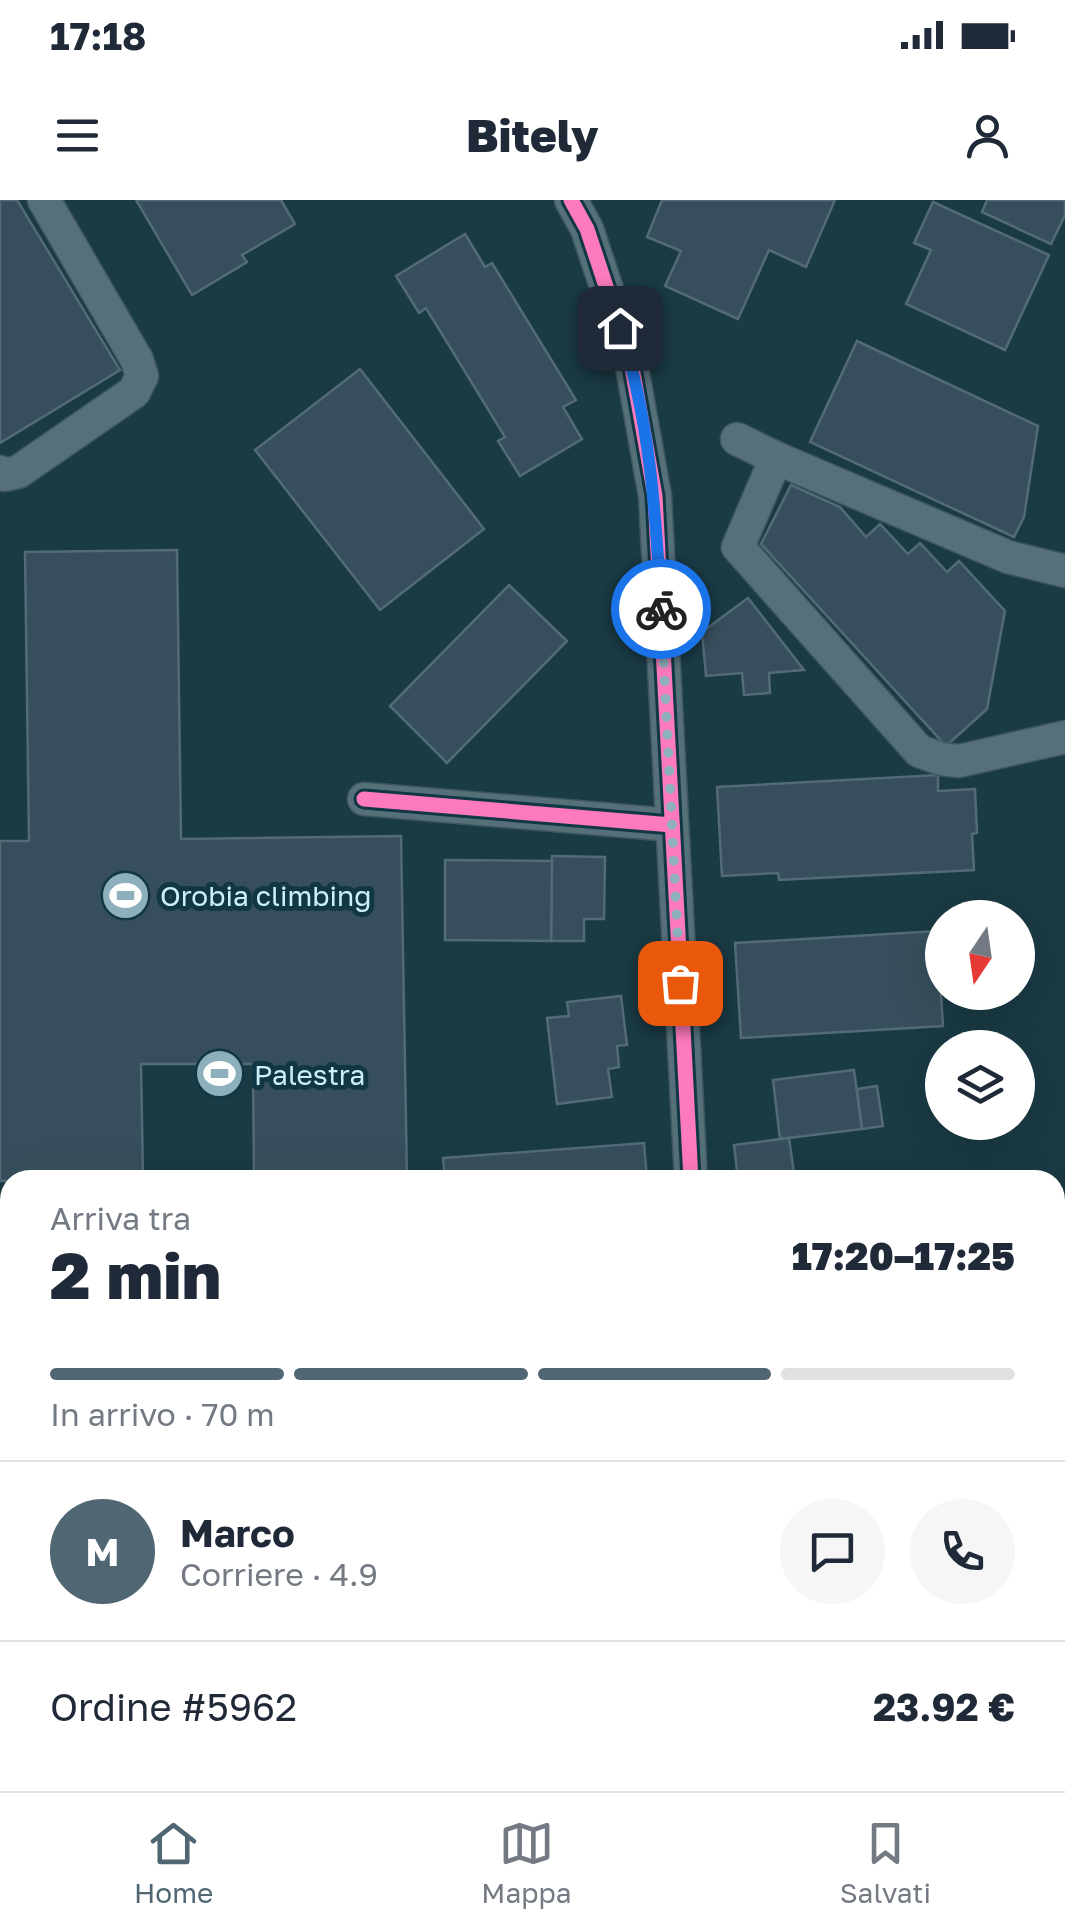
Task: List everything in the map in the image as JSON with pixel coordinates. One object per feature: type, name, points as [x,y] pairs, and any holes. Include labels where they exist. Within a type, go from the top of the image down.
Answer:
[{"type":"street","points":[[0,472],[18,472],[134,392],[142,376],[137,360],[44,200]]},
{"type":"street","points":[[571,200],[587,229],[631,362],[655,496],[690,1170]]},
{"type":"street","points":[[737,439],[1008,557],[1065,571]]},
{"type":"street","points":[[776,458],[738,547],[919,751],[958,761],[1065,737]]},
{"type":"street","points":[[364,799],[672,825]]},
{"type":"building","points":[[0,200],[17,200],[120,370],[0,443]]},
{"type":"building","points":[[136,200],[281,200],[295,224],[242,255],[247,262],[192,295]]},
{"type":"building","points":[[662,200],[835,200],[806,267],[769,250],[738,319],[665,286],[681,251],[647,237]]},
{"type":"building","points":[[987,200],[1062,200],[1065,215],[1051,244],[982,212]]},
{"type":"building","points":[[933,202],[1049,255],[1005,350],[906,304],[931,250],[914,243]]},
{"type":"building","points":[[465,234],[485,267],[492,263],[576,400],[563,407],[582,439],[520,476],[498,441],[505,437],[426,308],[419,313],[396,276]]},
{"type":"building","points":[[857,341],[1038,426],[1024,517],[1014,537],[810,442]]},
{"type":"building","points":[[360,369],[484,529],[380,610],[255,450]]},
{"type":"building","points":[[791,485],[840,507],[866,537],[880,524],[908,554],[920,543],[947,572],[959,561],[1005,611],[987,709],[946,746],[761,544]]},
{"type":"building","points":[[177,550],[181,839],[401,836],[407,1170],[254,1170],[253,1064],[141,1064],[143,1170],[0,1170],[0,841],[29,841],[25,552]]},
{"type":"building","points":[[509,585],[567,641],[447,763],[390,706]]},
{"type":"building","points":[[748,598],[804,670],[769,673],[770,693],[744,695],[742,673],[706,676],[702,632]]},
{"type":"building","points":[[938,775],[938,791],[975,789],[974,870],[779,880],[778,873],[722,876],[717,787]]},
{"type":"building","points":[[552,856],[605,857],[604,919],[584,919],[584,941],[551,941]]},
{"type":"building","points":[[445,860],[552,861],[551,941],[445,940]]},
{"type":"building","points":[[925,932],[925,1010],[942,1010],[943,1026],[741,1038],[735,943]]},
{"type":"building","points":[[621,996],[627,1045],[617,1046],[619,1067],[608,1069],[612,1097],[557,1104],[547,1018],[569,1016],[567,1002]]},
{"type":"building","points":[[854,1070],[862,1129],[780,1139],[773,1080]]},
{"type":"building","points":[[877,1086],[883,1126],[862,1129],[857,1089]]},
{"type":"building","points":[[789,1138],[794,1170],[737,1170],[734,1145]]},
{"type":"building","points":[[644,1143],[646,1170],[444,1170],[443,1158]]},
{"type":"cycle path","points":[[571,200],[587,229],[631,362],[655,496],[690,1170]]},
{"type":"cycle path","points":[[364,799],[672,825]]},
{"type":"way so far","points":[[661,609],[680,983]]},
{"type":"place","name":"Orobia climbing","points":[[125,895]]},
{"type":"place","name":"Palestra","points":[[219,1074]]},
{"type":"route","points":[[620,328],[631,362],[655,496],[661,609]]}]
